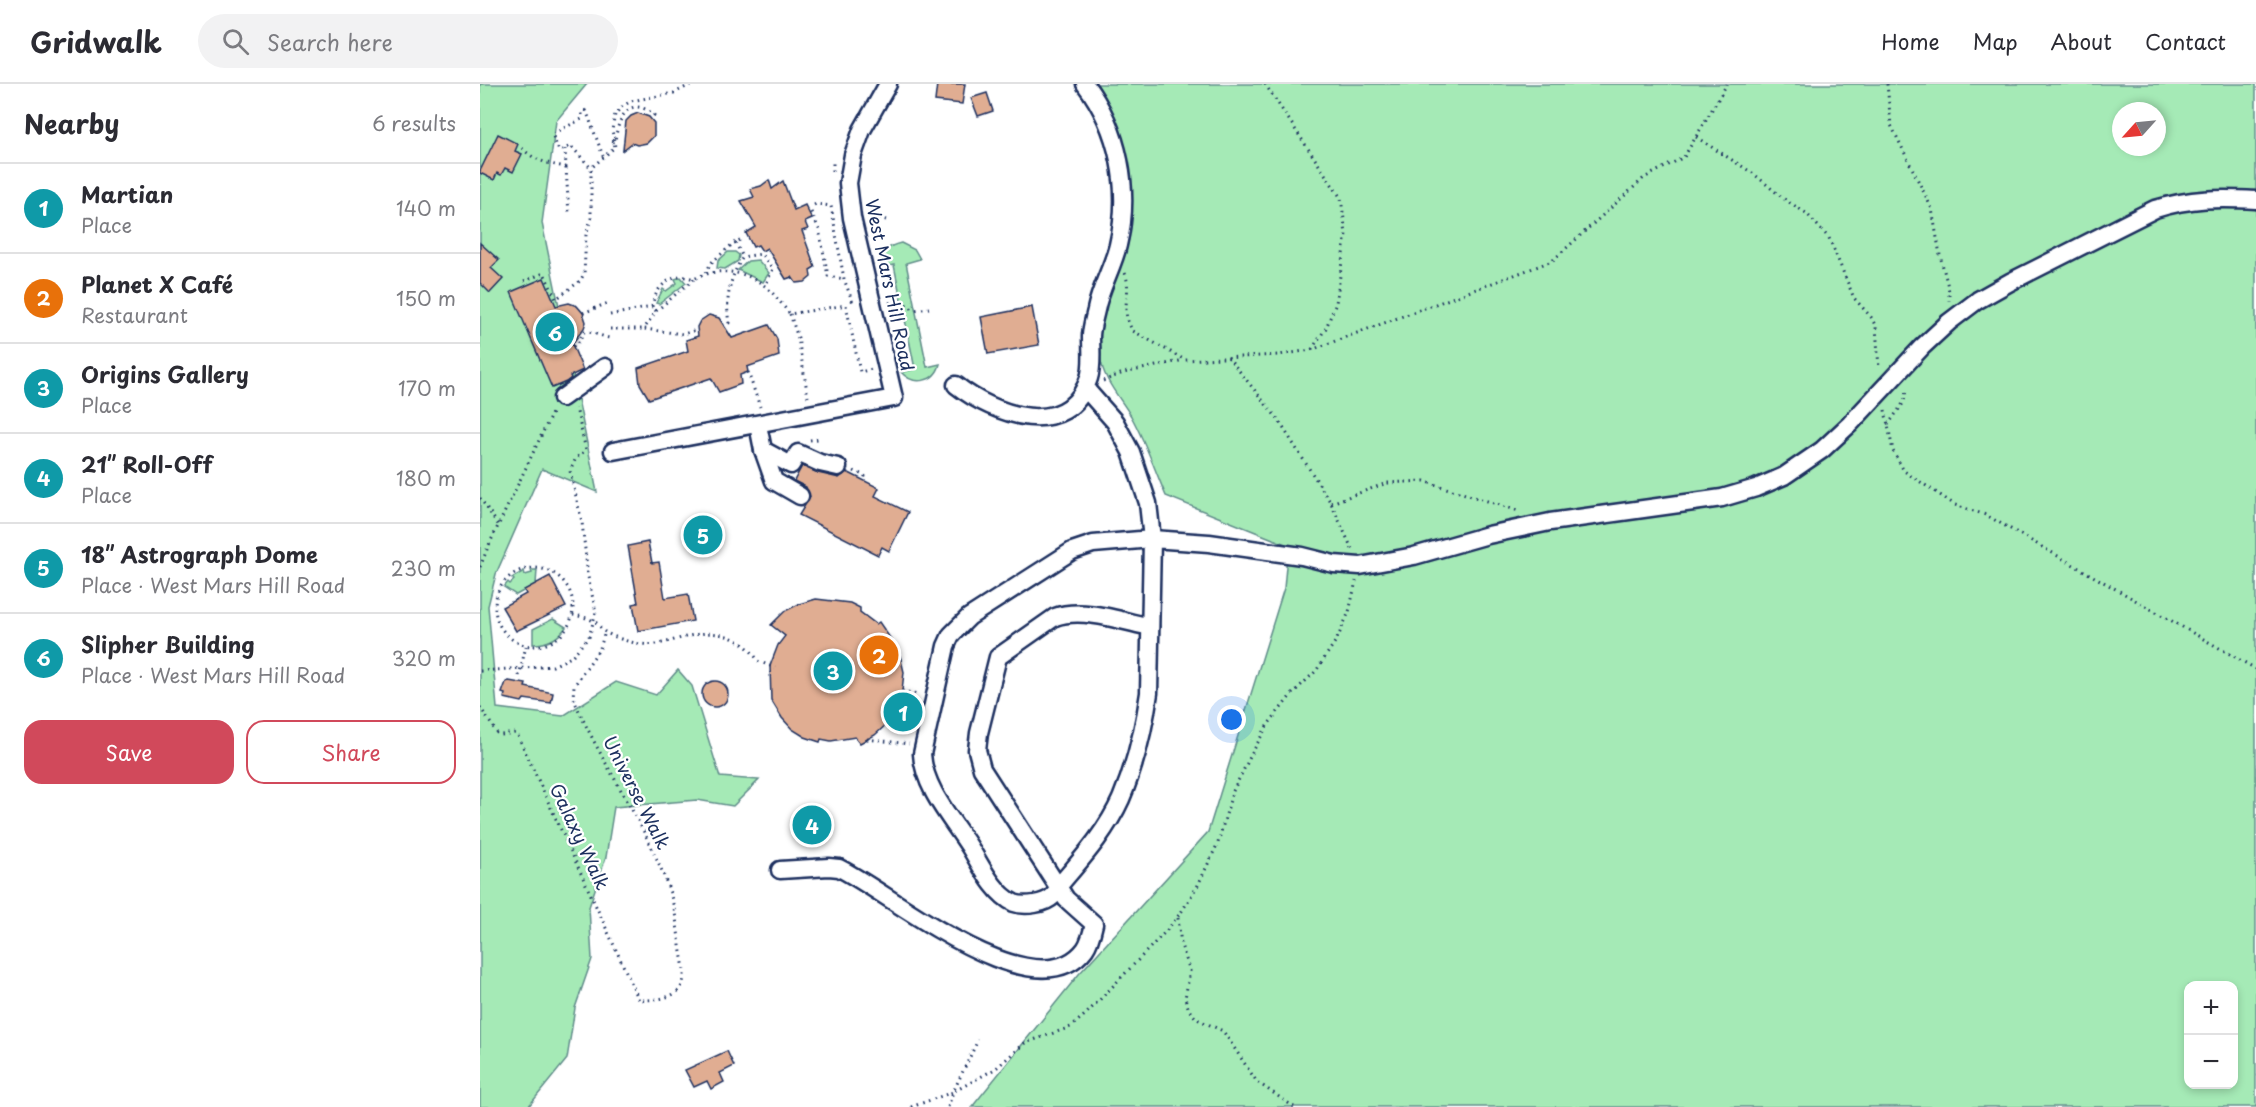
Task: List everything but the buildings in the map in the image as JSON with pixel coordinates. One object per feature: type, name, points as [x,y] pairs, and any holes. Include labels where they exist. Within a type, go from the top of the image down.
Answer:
[{"type":"street","name":"West Mars Hill Road","points":[[613,451],[760,419],[894,398],[852,218],[848,183],[852,155],[862,130],[888,84]]},
{"type":"street","points":[[956,385],[989,407],[1021,417],[1041,418],[1071,408],[1085,388],[1090,376],[1091,333],[1096,307],[1118,245],[1122,215],[1122,172],[1109,124],[1085,84]]},
{"type":"street","points":[[1085,388],[1115,422],[1131,452],[1148,503],[1152,539],[1149,693],[1145,717],[1121,799],[1090,850],[1053,896],[1032,904],[1015,903],[1004,897],[992,882],[926,777],[922,754],[946,646],[951,635],[969,616],[1072,551],[1093,544],[1152,539],[1240,547],[1302,556],[1334,564],[1360,566],[1414,556],[1488,535],[1550,522],[1722,498],[1756,488],[1784,476],[1822,450],[1949,322],[1978,300],[2155,209],[2181,201],[2208,198],[2256,200]]},
{"type":"street","points":[[566,395],[605,367]]},
{"type":"street","points":[[760,419],[763,450],[774,481],[800,496]]},
{"type":"street","points":[[763,450],[791,465],[798,453],[820,463],[838,467]]},
{"type":"street","points":[[780,870],[839,868],[963,944],[1013,965],[1048,968],[1075,960],[1089,943],[1095,924],[1066,899],[978,760],[979,733],[998,657],[1055,617],[1066,613],[1079,613],[1150,627]]},
{"type":"path","points":[[612,142],[615,114],[622,107],[631,101],[674,93],[692,84]]},
{"type":"path","points":[[1265,84],[1341,198],[1346,234],[1336,303],[1326,328],[1311,350]]},
{"type":"path","points":[[1085,388],[1123,373],[1185,360],[1279,355],[1311,350],[1552,261],[1644,178],[1684,157],[1727,84]]},
{"type":"path","points":[[1887,84],[1891,124],[1932,209],[1949,291],[1949,322]]},
{"type":"path","points":[[612,142],[615,141],[622,115],[628,110],[635,107],[648,110],[654,115],[651,119]]},
{"type":"path","points":[[524,281],[544,273],[556,299],[580,281],[584,274],[586,235],[591,218],[591,168],[571,146],[559,151],[552,134],[582,118],[582,112],[586,110],[603,157]]},
{"type":"path","points":[[1696,137],[1754,174],[1784,199],[1806,213],[1829,238],[1854,298],[1871,317],[1876,327],[1881,390],[1893,452],[1904,471],[1954,504],[1986,515],[2256,669]]},
{"type":"path","points":[[591,168],[617,146],[612,142]]},
{"type":"path","points":[[522,148],[532,158],[545,164],[566,167]]},
{"type":"path","points":[[565,148],[569,214]]},
{"type":"path","points":[[866,196],[871,213],[875,217],[886,219]]},
{"type":"path","points":[[814,205],[831,206],[844,279],[853,303]]},
{"type":"path","points":[[811,212],[819,229],[828,276],[844,279]]},
{"type":"path","points":[[706,273],[711,263],[740,240]]},
{"type":"path","points":[[735,242],[743,257]]},
{"type":"path","points":[[723,325],[729,323],[727,301],[733,272],[743,257],[761,254],[773,269],[765,286]]},
{"type":"path","points":[[1111,267],[1125,273],[1129,283],[1125,311],[1133,331],[1185,360]]},
{"type":"path","points":[[644,329],[656,311],[694,279],[706,273],[733,272],[765,286],[790,314],[802,359],[809,406]]},
{"type":"path","points":[[652,307],[657,291],[671,279],[684,275],[694,279]]},
{"type":"path","points":[[887,304],[901,301],[914,310],[929,308]]},
{"type":"path","points":[[583,313],[608,303]]},
{"type":"path","points":[[790,314],[846,305],[860,372],[875,369]]},
{"type":"path","points":[[652,307],[656,311]]},
{"type":"path","points":[[610,315],[652,307]]},
{"type":"path","points":[[610,329],[644,329],[683,334],[697,330]]},
{"type":"path","points":[[573,346],[577,344],[584,332],[589,331],[610,339]]},
{"type":"path","points":[[910,1107],[953,1092],[995,1069],[1025,1043],[1071,1027],[1178,917],[1198,885],[1218,843],[1233,793],[1267,726],[1292,694],[1316,671],[1337,639],[1349,612],[1360,566],[1331,503],[1278,418],[1228,357]]},
{"type":"path","points":[[748,372],[759,398],[760,419]]},
{"type":"path","points":[[480,567],[550,421],[555,403],[566,395],[580,420],[586,450],[576,458],[570,471],[582,522],[588,577],[596,612],[595,621],[589,637],[571,657],[553,666],[542,669],[480,671]]},
{"type":"path","points":[[1331,503],[1387,483],[1424,481],[1550,522]]},
{"type":"path","points":[[480,498],[499,526]]},
{"type":"path","points":[[532,567],[552,572],[560,577],[572,595],[573,615],[564,634],[556,640],[547,645],[526,646],[508,636],[497,620],[495,599],[504,580],[512,574],[532,567]]},
{"type":"path","points":[[573,615],[595,621],[605,632],[634,643],[647,645],[662,645],[694,634],[720,635],[738,640],[752,650],[758,661],[775,668]]},
{"type":"path","name":"Universe Walk","points":[[605,632],[600,648],[574,686],[573,696],[641,829],[670,894],[684,975],[679,990],[655,1000],[639,1000]]},
{"type":"path","points":[[519,675],[526,646]]},
{"type":"path","points":[[902,691],[923,695]]},
{"type":"path","name":"Galaxy Walk","points":[[480,707],[497,733],[501,735],[515,732],[518,736],[639,1000]]},
{"type":"path","points":[[867,739],[914,745]]},
{"type":"path","points":[[1178,917],[1181,945],[1190,971],[1185,998],[1189,1010],[1197,1019],[1223,1031],[1257,1082],[1294,1107]]},
{"type":"path","points":[[948,1107],[978,1041]]},
{"type":"green space","points":[[480,84],[587,84],[556,121],[542,223],[597,492],[542,469],[496,574],[488,606],[497,708],[563,716],[616,682],[656,695],[678,670],[692,686],[720,777],[759,780],[733,806],[697,800],[614,807],[606,857],[589,907],[592,959],[575,1008],[567,1059],[528,1107],[480,1107]]},
{"type":"green space","points":[[1096,84],[2256,84],[2256,1107],[972,1107],[1079,974],[1208,832],[1284,588],[1288,545],[1166,496],[1131,416],[1104,373],[1100,356],[1100,329],[1126,250],[1132,209],[1128,164],[1115,120]]},
{"type":"green space","points":[[901,243],[915,250],[920,259],[906,263],[927,367],[940,364],[929,379],[917,381],[901,372],[915,369],[894,265],[880,268],[881,258],[885,251]]},
{"type":"green space","points":[[728,252],[735,252],[739,255],[738,261],[725,269],[717,268],[718,261]]},
{"type":"green space","points":[[758,260],[769,273],[763,282],[738,270],[748,261]]},
{"type":"green space","points":[[681,277],[686,283],[659,304],[656,303],[663,289],[666,291],[677,283],[675,279]]},
{"type":"green space","points":[[531,570],[537,570],[536,584],[516,595],[504,587],[508,582],[510,584],[514,580],[512,578],[524,571],[525,575],[532,573]]},
{"type":"green space","points":[[553,619],[566,627],[563,631],[551,640],[533,644],[533,629]]},
{"type":"place","name":"Slipher Building","points":[[555,332]]},
{"type":"place","name":"18″ Astrograph Dome","points":[[703,535]]},
{"type":"place","name":"Planet X Café","points":[[879,655]]},
{"type":"place","name":"Origins Gallery","points":[[833,671]]},
{"type":"place","name":"Martian","points":[[903,712]]},
{"type":"place","name":"21″ Roll-Off","points":[[812,825]]}]
